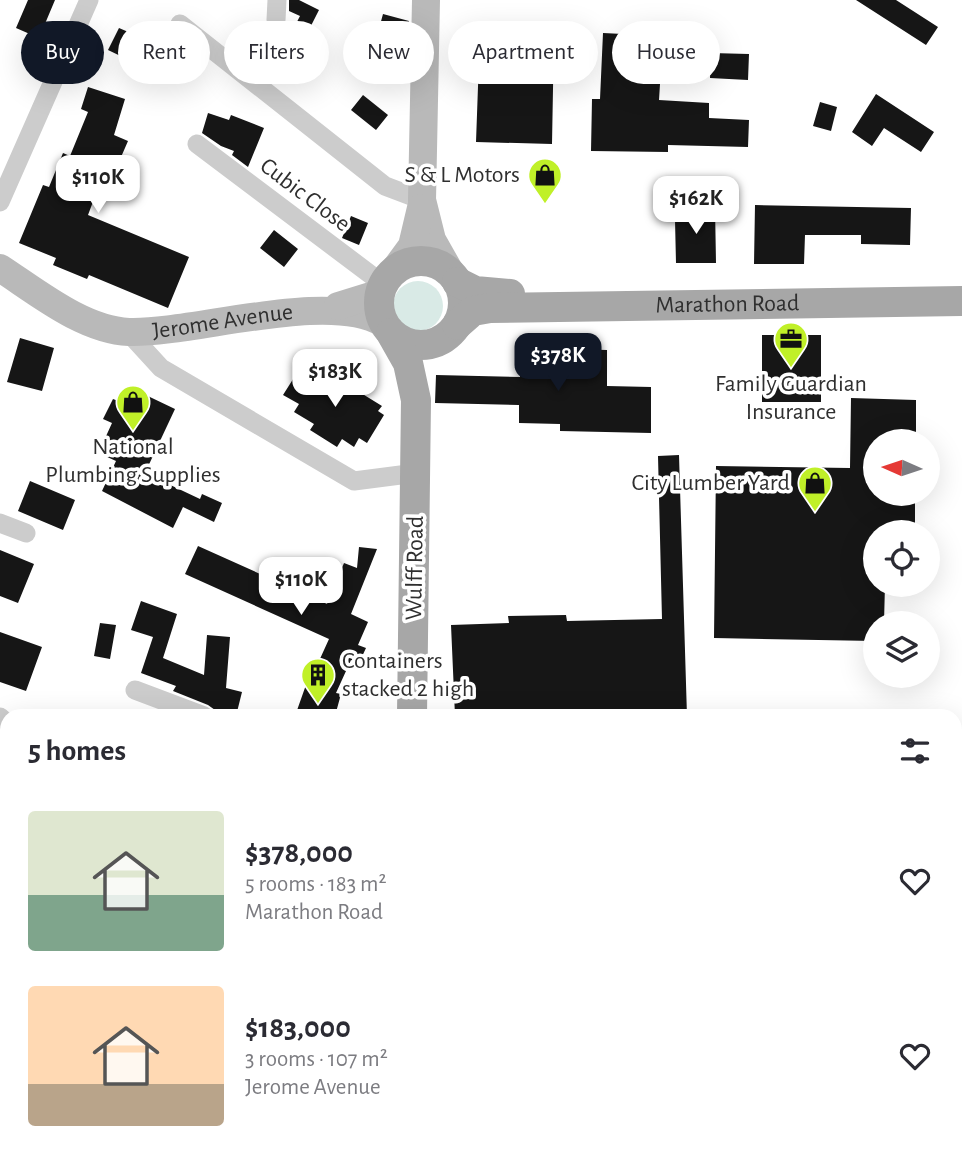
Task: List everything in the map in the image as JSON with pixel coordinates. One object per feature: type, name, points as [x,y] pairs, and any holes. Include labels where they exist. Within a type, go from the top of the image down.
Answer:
[{"type":"main road","points":[[418,261],[431,263],[455,279],[463,299],[455,328],[430,345],[416,345],[386,301],[418,261]]},
{"type":"main road","name":"Marathon Road","points":[[455,279],[475,291],[509,294],[962,286]]},
{"type":"main road","name":"Wulff Road","points":[[386,301],[408,363],[417,419]]},
{"type":"main road","name":"Marathon Road","points":[[455,328],[473,311],[490,308],[962,301]]},
{"type":"main road","name":"Wulff Road","points":[[412,709],[417,419],[420,394],[437,347],[455,328]]},
{"type":"street","points":[[0,202],[89,0]]},
{"type":"street","points":[[386,301],[412,246],[422,200],[426,0]]},
{"type":"street","points":[[210,48],[385,186],[422,200]]},
{"type":"street","name":"Cubic Close","points":[[197,144],[386,301]]},
{"type":"street","points":[[422,200],[432,240],[455,279]]},
{"type":"street","name":"Jerome Avenue","points":[[0,268],[96,325],[128,332],[315,312],[386,301]]},
{"type":"street","name":"Jerome Avenue","points":[[128,332],[161,368],[354,481],[416,473]]},
{"type":"street","points":[[0,523],[26,533]]},
{"type":"street","points":[[135,690],[185,709]]},
{"type":"shaded area","points":[[418,281],[436,288],[443,306],[436,324],[418,331],[400,324],[393,306],[400,288]]},
{"type":"building","points":[[28,0],[55,0],[46,21],[21,21],[21,30],[16,28]]},
{"type":"building","points":[[289,0],[299,0],[319,10],[313,21],[297,21],[300,16],[289,11]]},
{"type":"building","points":[[856,0],[896,0],[938,27],[926,45]]},
{"type":"building","points":[[383,14],[409,21],[381,21]]},
{"type":"building","points":[[118,30],[118,55],[108,50]]},
{"type":"building","points":[[603,33],[612,33],[612,84],[660,84],[659,100],[709,103],[709,118],[749,120],[748,147],[668,145],[668,152],[591,151],[592,99],[600,99]]},
{"type":"building","points":[[720,53],[749,54],[748,80],[720,79]]},
{"type":"building","points":[[478,84],[553,84],[552,144],[476,142]]},
{"type":"building","points":[[88,87],[125,99],[114,135],[128,141],[115,171],[106,167],[88,215],[189,257],[168,308],[89,275],[87,279],[53,265],[56,258],[19,243],[43,185],[49,187],[63,153],[70,156],[88,112],[81,109]]},
{"type":"building","points":[[876,94],[934,132],[921,152],[884,128],[872,146],[852,132]]},
{"type":"building","points":[[363,95],[388,115],[376,130],[351,110]]},
{"type":"building","points":[[820,102],[837,107],[831,131],[813,126]]},
{"type":"building","points":[[208,113],[229,120],[231,115],[264,128],[248,167],[232,155],[234,151],[202,133]]},
{"type":"building","points":[[755,205],[911,208],[910,245],[861,244],[861,235],[805,235],[804,264],[754,264]]},
{"type":"building","points":[[686,207],[715,207],[716,263],[676,263],[675,220],[686,220]]},
{"type":"building","points":[[351,216],[368,223],[359,245],[342,238]]},
{"type":"building","points":[[274,230],[298,249],[284,267],[260,248]]},
{"type":"building","name":"Family Guardian Insurance","points":[[762,335],[821,335],[821,402],[762,402]]},
{"type":"building","points":[[20,338],[54,348],[42,391],[7,382]]},
{"type":"building","points":[[562,349],[607,350],[607,386],[651,387],[651,433],[560,431],[560,424],[519,423],[519,405],[435,403],[436,375],[520,377],[520,353],[562,354]]},
{"type":"building","points":[[322,369],[382,406],[378,411],[384,415],[367,443],[359,438],[354,447],[342,439],[337,447],[310,430],[314,424],[294,412],[299,404],[283,395],[295,376],[312,386]]},
{"type":"building","points":[[129,387],[175,409],[145,473],[200,499],[202,494],[222,503],[214,522],[183,507],[173,528],[102,491],[116,461],[105,456],[108,448],[102,445],[112,423],[103,419],[113,399],[121,402]]},
{"type":"building","name":"City Lumber Yard","points":[[851,398],[916,400],[916,429],[863,429],[863,506],[915,506],[915,520],[863,520],[863,597],[885,597],[884,611],[863,611],[863,641],[714,638],[716,466],[850,468]]},
{"type":"building","points":[[679,455],[687,709],[455,709],[451,625],[509,623],[508,616],[566,615],[567,621],[662,619],[658,456]]},
{"type":"building","points":[[30,481],[75,500],[63,530],[18,511]]},
{"type":"building","points":[[198,546],[327,604],[344,563],[357,568],[359,547],[377,549],[351,614],[368,622],[358,645],[366,648],[359,663],[351,660],[336,693],[341,694],[337,709],[297,709],[307,682],[309,683],[329,639],[185,574]]},
{"type":"building","points":[[0,550],[34,564],[18,603],[0,596]]},
{"type":"building","points":[[141,601],[177,614],[163,658],[204,675],[207,635],[230,637],[226,688],[242,692],[238,709],[214,709],[173,691],[176,686],[141,673],[153,637],[131,630]]},
{"type":"building","points":[[100,623],[116,625],[110,659],[94,656]]},
{"type":"building","points":[[0,632],[42,647],[26,691],[0,682]]},
{"type":"place","name":"S & L Motors","points":[[545,205]]},
{"type":"place","name":"Family Guardian Insurance","points":[[791,369]]},
{"type":"place","name":"National Plumbing Supplies","points":[[133,432]]},
{"type":"place","name":"City Lumber Yard","points":[[815,513]]},
{"type":"place","name":"Containers stacked 2 high","points":[[318,705]]}]
